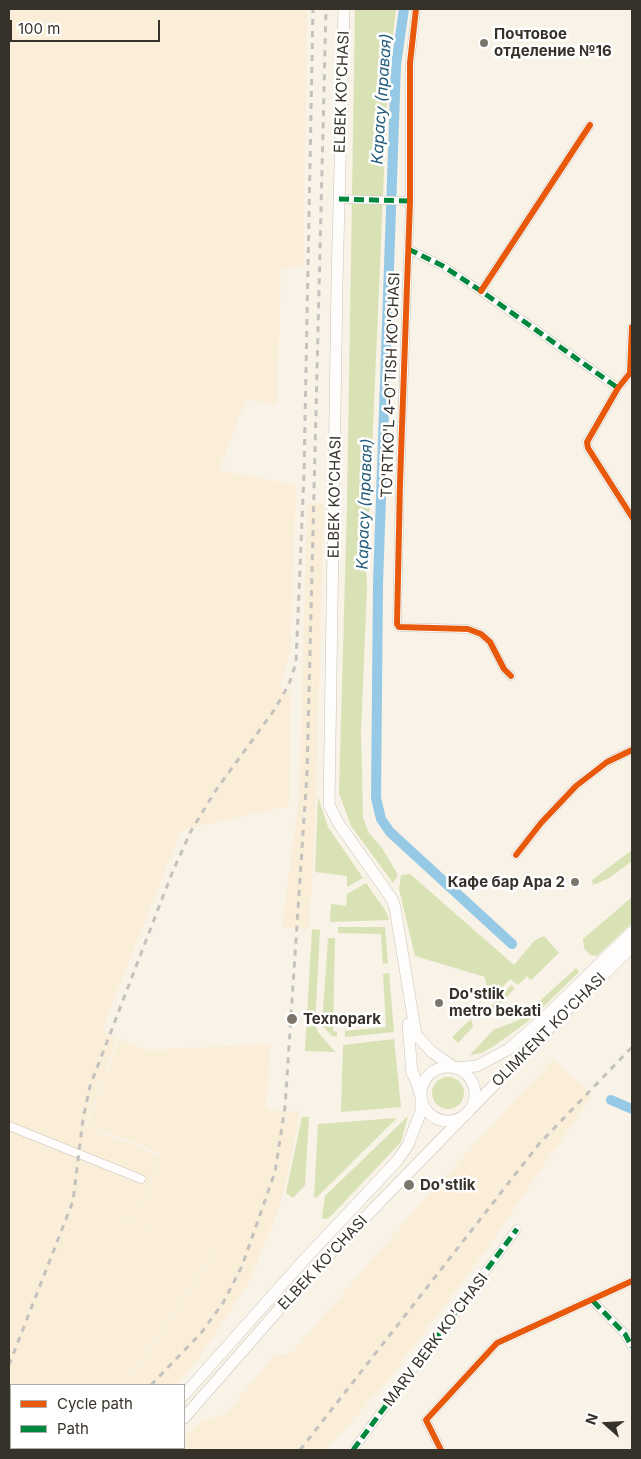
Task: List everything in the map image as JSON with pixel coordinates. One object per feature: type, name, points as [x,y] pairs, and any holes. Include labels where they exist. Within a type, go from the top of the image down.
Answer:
[{"type":"main road","name":"ELBEK KO'CHASI","points":[[344,9],[328,801],[339,824],[392,899],[400,928],[414,1111],[408,1145]]},
{"type":"main road","name":"OLIMKENT KO'CHASI","points":[[455,1068],[477,1066],[509,1049],[541,1021],[632,932]]},
{"type":"main road","name":"OLIMKENT KO'CHASI","points":[[466,1113],[632,947]]},
{"type":"main road","name":"ELBEK KO'CHASI","points":[[404,965],[416,1034],[432,1052],[455,1068]]},
{"type":"main road","name":"ELBEK KO'CHASI","points":[[185,1395],[304,1260],[397,1160],[408,1145],[419,1120],[421,1096],[412,1067]]},
{"type":"main road","points":[[442,1068],[455,1068],[468,1076],[474,1087],[474,1099],[466,1113],[449,1121],[436,1118],[425,1109],[421,1096],[423,1083],[430,1073],[442,1068]]},
{"type":"main road","name":"ELBEK KO'CHASI","points":[[185,1417],[309,1275],[466,1113]]},
{"type":"street","name":"TO'RTKO'L 4-O'TISH KO'CHASI","points":[[416,9],[410,63],[410,201],[400,473],[398,626],[475,631],[490,642],[504,669],[511,676]]},
{"type":"street","points":[[481,291],[590,125]]},
{"type":"street","points":[[339,199],[410,201]]},
{"type":"street","points":[[408,249],[443,266],[481,291],[618,388]]},
{"type":"street","points":[[632,328],[631,375],[618,388],[587,442],[632,518]]},
{"type":"street","points":[[516,855],[541,823],[576,786],[607,762],[632,750]]},
{"type":"street","points":[[9,1126],[141,1179]]},
{"type":"street","name":"MARV BERK KO'CHASI","points":[[353,1450],[517,1229]]},
{"type":"street","points":[[441,1450],[426,1420],[497,1343],[593,1301],[632,1281]]},
{"type":"street","points":[[593,1301],[625,1334],[632,1347]]},
{"type":"shaded area","points":[[9,9],[306,9],[303,266],[281,268],[277,405],[246,399],[219,470],[296,485],[290,653],[280,687],[291,693],[289,806],[181,830],[102,1030],[116,1039],[86,1126],[160,1156],[144,1201],[121,1195],[145,1203],[162,1154],[88,1125],[118,1039],[148,1050],[270,1044],[266,1110],[300,1112],[286,1182],[277,1213],[249,1282],[197,1361],[176,1384],[127,1384],[215,1253],[115,1214],[118,1204],[114,1215],[213,1253],[125,1384],[10,1384],[10,1449],[66,1449],[9,1450]]},
{"type":"shaded area","points":[[324,503],[315,826],[309,929],[282,927],[297,814],[300,771],[307,504]]},
{"type":"shaded area","points":[[553,1059],[592,1095],[481,1257],[380,1390],[325,1450],[170,1450],[185,1449],[185,1436],[199,1422],[226,1413],[276,1354],[291,1354],[422,1202]]},
{"type":"green space","points":[[355,9],[396,9],[388,77],[368,544],[365,553],[367,587],[361,732],[363,818],[369,833],[382,848],[398,875],[393,883],[351,826],[339,793],[347,505]]},
{"type":"green space","points":[[318,797],[328,827],[363,878],[347,887],[347,876],[315,872]]},
{"type":"green space","points":[[632,850],[632,861],[609,878],[593,885],[592,880]]},
{"type":"green space","points":[[410,874],[514,965],[535,940],[544,936],[559,953],[531,980],[527,976],[518,985],[510,979],[489,1002],[485,977],[415,956],[399,889],[401,875]]},
{"type":"green space","points":[[366,883],[385,910],[389,920],[330,922],[331,904],[346,906],[347,894]]},
{"type":"green space","points":[[632,897],[632,923],[597,956],[590,955],[584,948],[583,939]]},
{"type":"green space","points":[[338,927],[385,927],[388,963],[383,964],[381,934],[338,933]]},
{"type":"green space","points":[[312,929],[320,930],[315,1025],[318,1032],[335,1052],[305,1051]]},
{"type":"green space","points":[[328,938],[335,938],[333,1031],[337,1032],[337,1037],[332,1036],[322,1025]]},
{"type":"green space","points":[[576,968],[579,972],[531,1019],[494,1046],[482,1053],[470,1055],[493,1030],[519,1020]]},
{"type":"green space","points":[[389,973],[394,1032],[345,1037],[345,1031],[386,1027],[383,974]]},
{"type":"green space","points":[[511,985],[515,988],[486,1019],[483,1015]]},
{"type":"green space","points":[[471,1019],[473,1027],[458,1043],[452,1037]]},
{"type":"green space","points":[[394,1039],[401,1107],[341,1112],[343,1045]]},
{"type":"green space","points":[[448,1077],[459,1082],[464,1093],[459,1104],[448,1109],[437,1104],[432,1093],[437,1082]]},
{"type":"green space","points":[[408,1116],[401,1142],[331,1216],[326,1219],[322,1218],[325,1196]]},
{"type":"green space","points":[[302,1117],[309,1117],[305,1185],[293,1198],[286,1193]]},
{"type":"green space","points":[[397,1118],[316,1198],[314,1196],[318,1124]]},
{"type":"waterway","name":"Карасу (правая)","points":[[404,9],[396,65],[378,583],[376,798],[381,819],[390,832],[512,944]]},
{"type":"waterway","name":"Карасу (правая)","points":[[611,1100],[632,1109]]},
{"type":"railway","points":[[9,1365],[73,1201],[83,1119],[90,1086],[172,873],[191,831],[216,790],[275,709],[289,684],[296,663],[304,474],[313,9]]},
{"type":"railway","points":[[152,1384],[201,1333],[223,1303],[242,1266],[275,1172],[285,1107],[307,773],[326,9]]},
{"type":"railway","points":[[300,1450],[539,1144],[632,1047]]},
{"type":"marked path","points":[[339,199],[410,201]]},
{"type":"marked path","points":[[408,249],[443,266],[481,291],[618,388]]},
{"type":"marked path","points":[[353,1450],[517,1229]]},
{"type":"marked path","points":[[593,1301],[625,1334],[632,1347]]},
{"type":"cycle path","points":[[416,9],[410,63],[410,201],[397,624],[399,627],[468,629],[481,634],[490,642],[504,669],[511,676]]},
{"type":"cycle path","points":[[481,291],[590,125]]},
{"type":"cycle path","points":[[632,327],[630,373],[618,388],[587,442],[588,448],[632,517]]},
{"type":"cycle path","points":[[516,855],[541,823],[576,786],[607,762],[632,750]]},
{"type":"cycle path","points":[[441,1450],[426,1420],[497,1343],[632,1281]]},
{"type":"place","name":"Почтовое отделение №16","points":[[484,43]]},
{"type":"place","name":"Кафе бар Ара 2","points":[[575,882]]},
{"type":"place","name":"Do'stlik metro bekati","points":[[439,1003]]},
{"type":"place","name":"Texnopark","points":[[292,1019]]},
{"type":"place","name":"Do'stlik","points":[[409,1185]]}]
